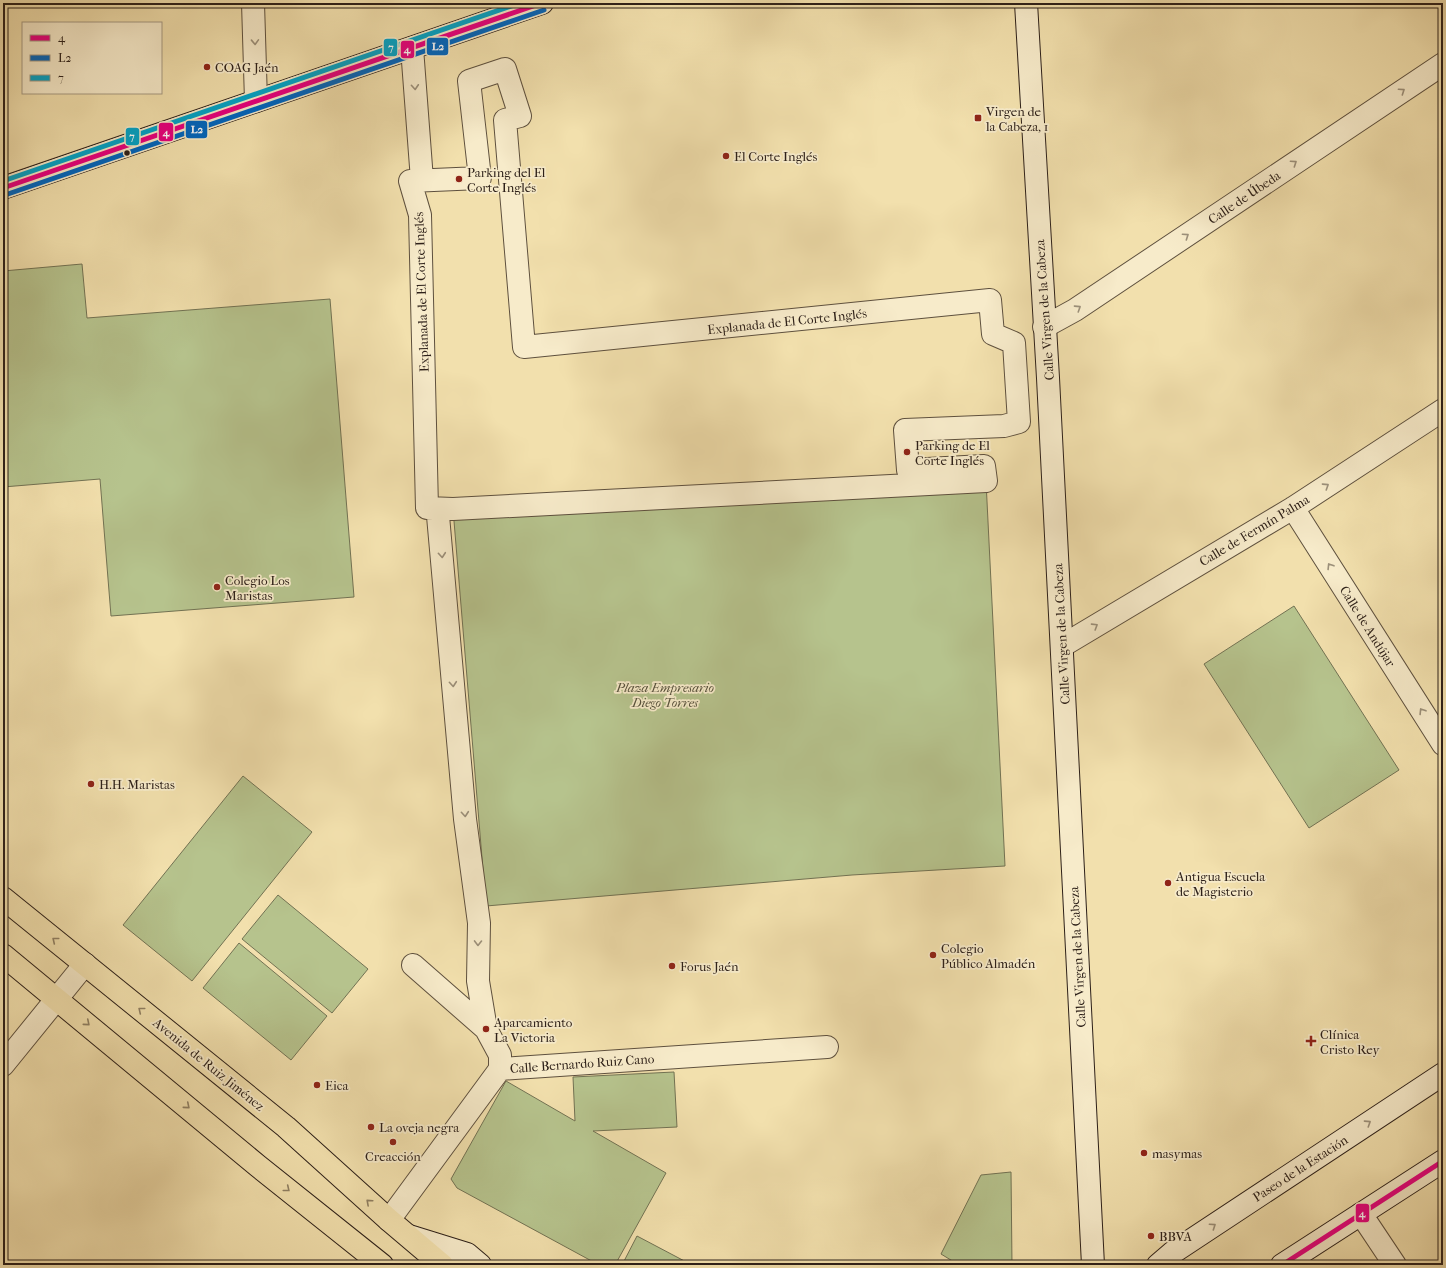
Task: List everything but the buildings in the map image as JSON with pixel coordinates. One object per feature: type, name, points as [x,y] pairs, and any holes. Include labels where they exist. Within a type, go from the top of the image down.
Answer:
[{"type":"main road","name":"Avenida de Ruiz Jiménez","points":[[3,898],[286,1127],[389,1220],[442,1265]]},
{"type":"main road","points":[[3,955],[57,998],[258,1166],[382,1265]]},
{"type":"street","points":[[254,3],[256,101]]},
{"type":"street","points":[[3,188],[542,3]]},
{"type":"street","name":"Calle Virgen de la Cabeza","points":[[1026,3],[1048,378],[1093,1265]]},
{"type":"street","points":[[412,48],[422,180]]},
{"type":"street","name":"Calle de Úbeda","points":[[1044,327],[1075,310],[1443,64]]},
{"type":"street","name":"Explanada de El Corte Inglés","points":[[505,69],[520,116],[505,120],[524,347],[990,300],[994,334],[1014,343],[1019,422],[1004,426],[905,430],[908,470],[984,466],[986,481],[427,508],[420,215],[410,181],[422,180],[480,178],[469,81],[505,69]]},
{"type":"street","name":"Calle de Fermín Palma","points":[[1062,646],[1292,508],[1443,410]]},
{"type":"street","name":"Calle de Andújar","points":[[1292,508],[1443,744]]},
{"type":"street","points":[[438,516],[465,818],[478,922],[478,981],[486,1029],[500,1055],[500,1069]]},
{"type":"street","points":[[3,1066],[85,964]]},
{"type":"street","points":[[413,965],[486,1029]]},
{"type":"street","name":"Calle Bernardo Ruiz Cano","points":[[389,1220],[500,1069],[827,1047]]},
{"type":"street","name":"Paseo de la Estación","points":[[1158,1265],[1172,1253],[1443,1074]]},
{"type":"street","points":[[1282,1265],[1443,1160]]},
{"type":"street","points":[[1361,1214],[1395,1265]]},
{"type":"street","name":"Avenida de Ruiz Jiménez","points":[[409,1236],[467,1254],[480,1265]]},
{"type":"green space","points":[[82,264],[87,318],[330,299],[354,597],[111,616],[100,479],[3,487],[3,271]]},
{"type":"green space","name":"Plaza Empresario Diego Torres","points":[[986,481],[1005,866],[852,875],[486,906],[453,509]]},
{"type":"green space","points":[[1294,606],[1399,770],[1309,828],[1204,664]]},
{"type":"green space","points":[[243,776],[312,832],[192,981],[123,925]]},
{"type":"green space","points":[[278,895],[368,969],[332,1013],[242,939]]},
{"type":"green space","points":[[239,943],[327,1016],[291,1060],[203,988]]},
{"type":"green space","points":[[674,1072],[677,1127],[593,1131],[666,1173],[615,1265],[599,1265],[457,1188],[451,1179],[506,1081],[575,1121],[573,1077]]},
{"type":"green space","points":[[1011,1172],[1012,1265],[959,1265],[941,1254],[981,1175]]},
{"type":"green space","points":[[637,1236],[692,1265],[622,1265]]},
{"type":"transit line","name":"7","points":[[3,181],[520,3]]},
{"type":"transit line","name":"4","points":[[3,188],[542,3]]},
{"type":"transit line","name":"L2","points":[[5,195],[544,10]]},
{"type":"transit line","name":"4","points":[[1282,1265],[1443,1161]]},
{"type":"place","name":"COAG Jaén","points":[[207,67]]},
{"type":"place","name":"Virgen de la Cabeza, 1","points":[[978,118]]},
{"type":"place","name":"El Corte Inglés","points":[[726,156]]},
{"type":"place","name":"Parking del El Corte Inglés","points":[[459,179]]},
{"type":"place","name":"Parking de El Corte Inglés","points":[[907,452]]},
{"type":"place","name":"Colegio Los Maristas","points":[[217,587]]},
{"type":"place","name":"H.H. Maristas","points":[[91,784]]},
{"type":"place","name":"Antigua Escuela de Magisterio","points":[[1168,883]]},
{"type":"place","name":"Colegio Público Almadén","points":[[933,955]]},
{"type":"place","name":"Forus Jaén","points":[[672,966]]},
{"type":"place","name":"Aparcamiento La Victoria","points":[[486,1029]]},
{"type":"place","name":"Clínica Cristo Rey","points":[[1311,1041]]},
{"type":"place","name":"Eica","points":[[317,1085]]},
{"type":"place","name":"La oveja negra","points":[[371,1127]]},
{"type":"place","name":"Creacción","points":[[393,1142]]},
{"type":"place","name":"masymas","points":[[1144,1153]]},
{"type":"place","name":"BBVA","points":[[1151,1236]]}]
